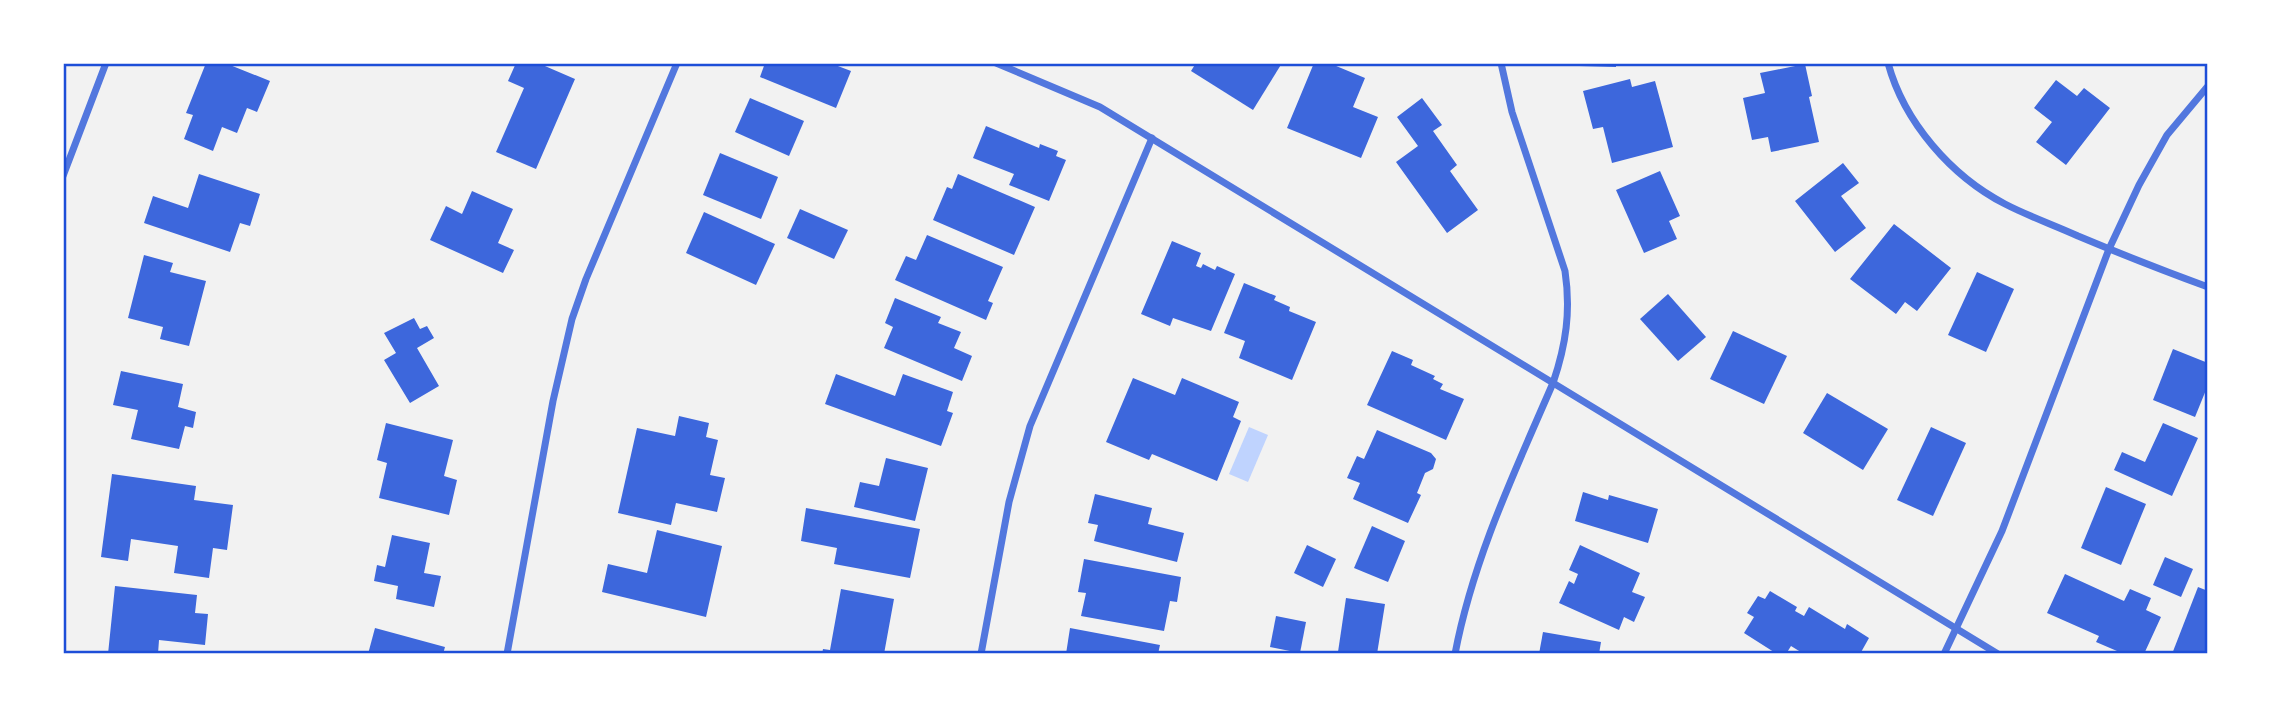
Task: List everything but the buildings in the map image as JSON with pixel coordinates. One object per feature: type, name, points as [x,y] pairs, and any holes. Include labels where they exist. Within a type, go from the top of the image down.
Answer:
[{"type":"street","points":[[63,176],[106,63]]},
{"type":"street","points":[[507,654],[553,401],[572,319],[586,279],[677,63]]},
{"type":"street","points":[[996,63],[1100,107],[1998,654]]},
{"type":"street","points":[[1455,654],[1478,565],[1553,383],[1563,352],[1568,321],[1565,271],[1512,112],[1502,63]]},
{"type":"street","points":[[1888,63],[1905,105],[1916,122],[1938,152],[1964,177],[2005,204],[2109,249],[2208,287]]},
{"type":"street","points":[[1944,654],[2002,531],[2109,249],[2139,185],[2167,135],[2208,86]]},
{"type":"street","points":[[981,654],[1009,502],[1030,426],[1152,138]]},
{"type":"water","points":[[1249,427],[1268,435],[1248,482],[1229,474]]}]
